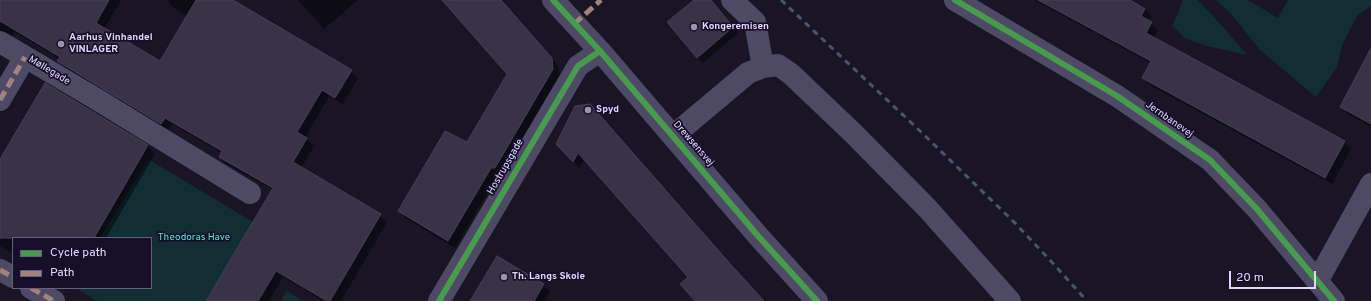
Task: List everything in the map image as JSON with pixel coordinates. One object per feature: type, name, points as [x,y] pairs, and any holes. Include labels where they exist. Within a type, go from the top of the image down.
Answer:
[{"type":"street","name":"Drewsensvej","points":[[553,0],[600,51],[759,237],[817,301]]},
{"type":"street","points":[[732,0],[755,22],[763,67]]},
{"type":"street","name":"Jernbanevej","points":[[955,0],[1117,96],[1210,160],[1256,208],[1318,280],[1334,301]]},
{"type":"street","name":"Møllegade","points":[[0,42],[250,193]]},
{"type":"street","name":"Hostrupsgade","points":[[439,301],[578,66],[600,51]]},
{"type":"street","points":[[0,100],[25,57]]},
{"type":"street","points":[[673,136],[748,73],[763,67],[778,65],[791,74],[927,208],[1010,301]]},
{"type":"street","points":[[1318,280],[1371,184]]},
{"type":"street","points":[[0,270],[12,276]]},
{"type":"street","points":[[33,289],[54,301]]},
{"type":"green space","points":[[1183,0],[1198,0],[1247,55],[1203,45],[1185,38],[1172,26]]},
{"type":"green space","points":[[1216,0],[1248,0],[1278,18],[1288,0],[1371,0],[1371,6],[1357,16],[1342,45],[1337,67],[1316,97],[1260,50],[1231,14]]},
{"type":"green space","name":"Theodoras Have","points":[[148,159],[253,222],[206,301],[97,301],[78,289],[152,289],[152,237],[101,237]]},
{"type":"green space","points":[[286,291],[305,301],[281,301]]},
{"type":"building","points":[[0,0],[109,0],[96,23],[160,61],[196,0],[233,0],[352,70],[335,98],[322,90],[297,132],[307,138],[293,162],[381,214],[330,301],[327,301],[276,271],[258,301],[206,301],[273,188],[219,157],[222,151],[165,118],[161,124],[57,61],[60,57],[0,21]]},
{"type":"building","points":[[442,0],[501,0],[552,58],[553,69],[495,168],[491,168],[448,241],[398,211],[445,131],[467,142],[507,74]]},
{"type":"building","points":[[694,0],[711,0],[733,27],[697,58],[667,22]]},
{"type":"building","points":[[1038,0],[1130,0],[1145,9],[1141,16],[1152,22],[1146,33],[1345,141],[1325,178],[1142,78],[1151,61]]},
{"type":"building","points":[[1371,48],[1371,124],[1340,107]]},
{"type":"building","points":[[45,83],[148,145],[95,237],[0,238],[0,159]]},
{"type":"building","points":[[590,104],[764,301],[695,301],[680,284],[688,277],[578,153],[573,162],[556,144],[575,106]]},
{"type":"building","points":[[497,256],[544,284],[534,301],[470,301]]},
{"type":"railway","points":[[781,0],[1013,221],[1087,301]]},
{"type":"marked path","points":[[574,24],[601,0]]},
{"type":"marked path","points":[[0,100],[25,57]]},
{"type":"marked path","points":[[0,270],[12,276]]},
{"type":"marked path","points":[[33,289],[54,301]]},
{"type":"cycle path","points":[[553,0],[600,51],[759,237],[817,301]]},
{"type":"cycle path","points":[[955,0],[1117,96],[1210,160],[1256,208],[1334,301]]},
{"type":"cycle path","points":[[439,301],[578,66],[600,51]]},
{"type":"place","name":"Kongeremisen","points":[[694,27]]},
{"type":"place","name":"Aarhus Vinhandel VINLAGER","points":[[61,44]]},
{"type":"place","name":"Spyd","points":[[588,110]]},
{"type":"place","name":"Th. Langs Skole","points":[[504,277]]}]
